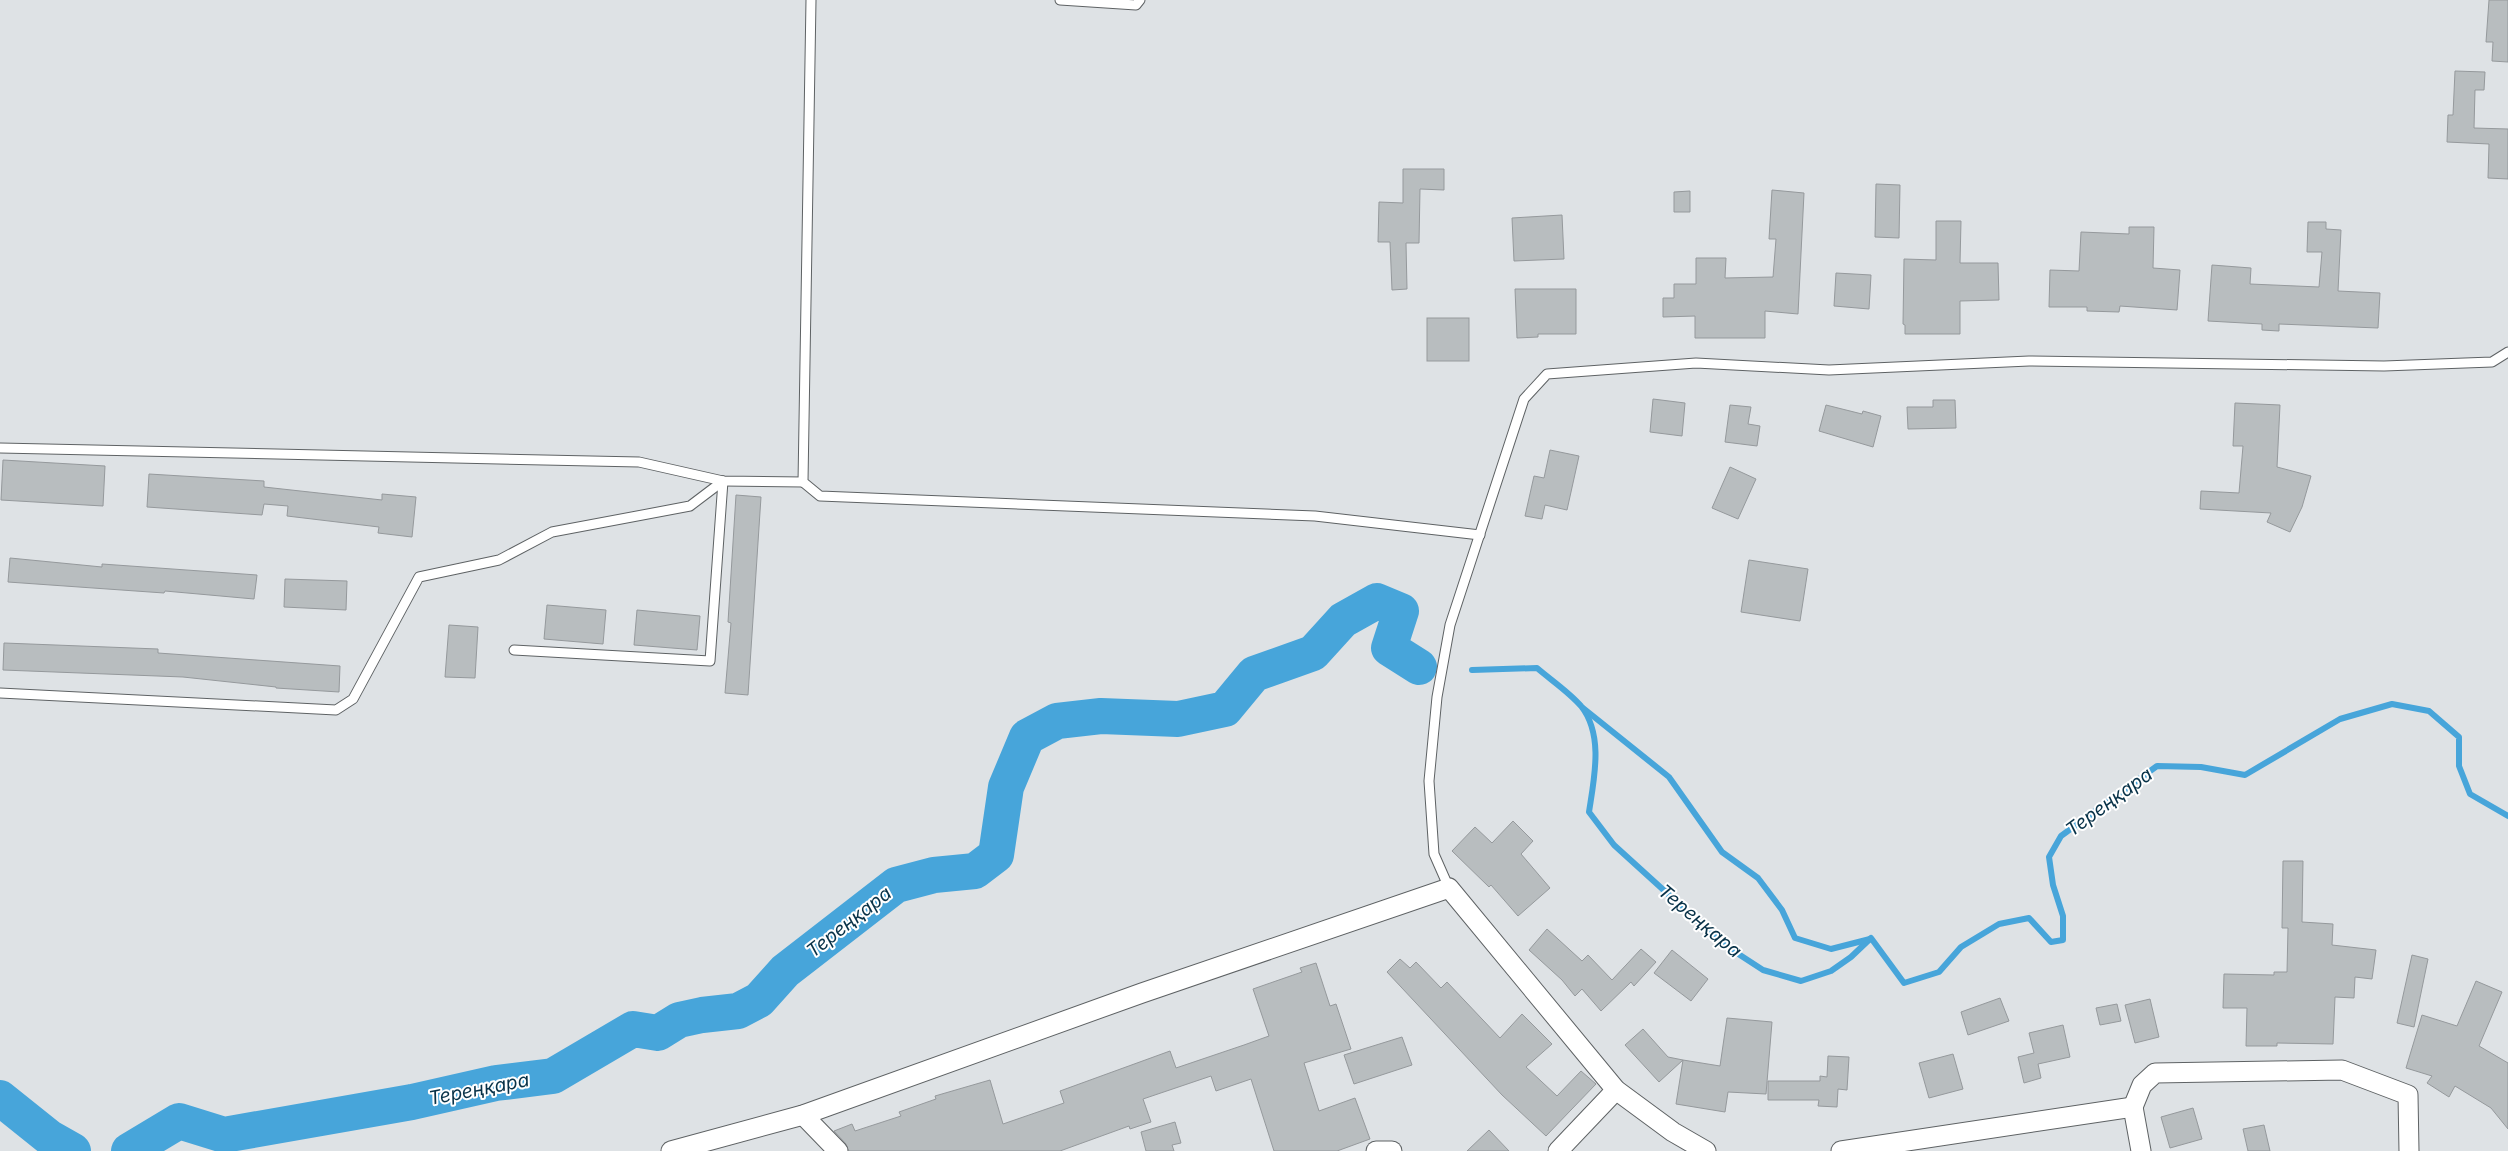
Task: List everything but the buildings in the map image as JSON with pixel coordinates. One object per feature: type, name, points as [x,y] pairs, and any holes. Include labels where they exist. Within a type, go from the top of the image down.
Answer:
[{"type":"street","points":[[671,1151],[803,1115],[1151,990],[1449,888],[1616,1090],[1674,1132],[1706,1151]]},
{"type":"street","points":[[2141,1151],[2133,1107],[2142,1085],[2155,1074],[2342,1070],[2408,1095],[2409,1151]]},
{"type":"street","points":[[1558,1151],[1616,1090]]},
{"type":"street","points":[[1841,1151],[2133,1107]]},
{"type":"street","points":[[803,1115],[838,1151]]},
{"type":"street","points":[[1376,1151],[1392,1151]]},
{"type":"lane","points":[[803,482],[811,0]]},
{"type":"lane","points":[[1060,0],[1136,5],[1140,0]]},
{"type":"lane","points":[[1449,888],[1434,854],[1429,781],[1437,697],[1450,624],[1524,399],[1547,374],[1696,363],[1829,370],[2029,361],[2384,366],[2492,362],[2508,352]]},
{"type":"lane","points":[[0,448],[639,462],[723,481],[803,482],[820,496],[1315,516],[1480,534]]},
{"type":"lane","points":[[514,650],[710,661],[723,481]]},
{"type":"lane","points":[[0,693],[336,710],[353,699],[419,577],[500,560],[552,532],[690,506],[723,481]]},
{"type":"waterway","name":"Тереңқара","points":[[129,1151],[179,1121],[224,1135],[412,1102],[496,1083],[553,1076],[633,1029],[658,1033],[679,1020],[738,1011],[759,1000],[785,971],[896,885],[934,875],[975,871],[996,855],[1006,787],[1027,737],[1057,721],[1101,716],[1178,719],[1225,709],[1254,674],[1313,653],[1343,620],[1377,601],[1401,611],[1389,648],[1419,667]]},
{"type":"waterway","name":"Тереңқара","points":[[1472,670],[1537,668],[1571,696],[1581,706],[1593,730],[1596,758],[1589,812],[1614,845],[1723,944],[1763,970],[1801,981],[1831,971],[1851,957],[1871,938],[1904,983],[1939,972],[1961,947],[1999,924],[2029,918],[2051,942],[2063,940],[2063,916],[2053,885],[2049,857],[2061,836],[2157,766],[2201,767],[2245,775],[2340,719],[2392,704],[2429,711],[2459,737],[2459,766],[2470,794],[2508,816]]},
{"type":"waterway","points":[[1583,708],[1669,777],[1722,852],[1758,878],[1782,910],[1795,938],[1831,949],[1870,939]]},
{"type":"waterway","name":"Тереңқара","points":[[0,1098],[50,1138],[73,1151]]}]
